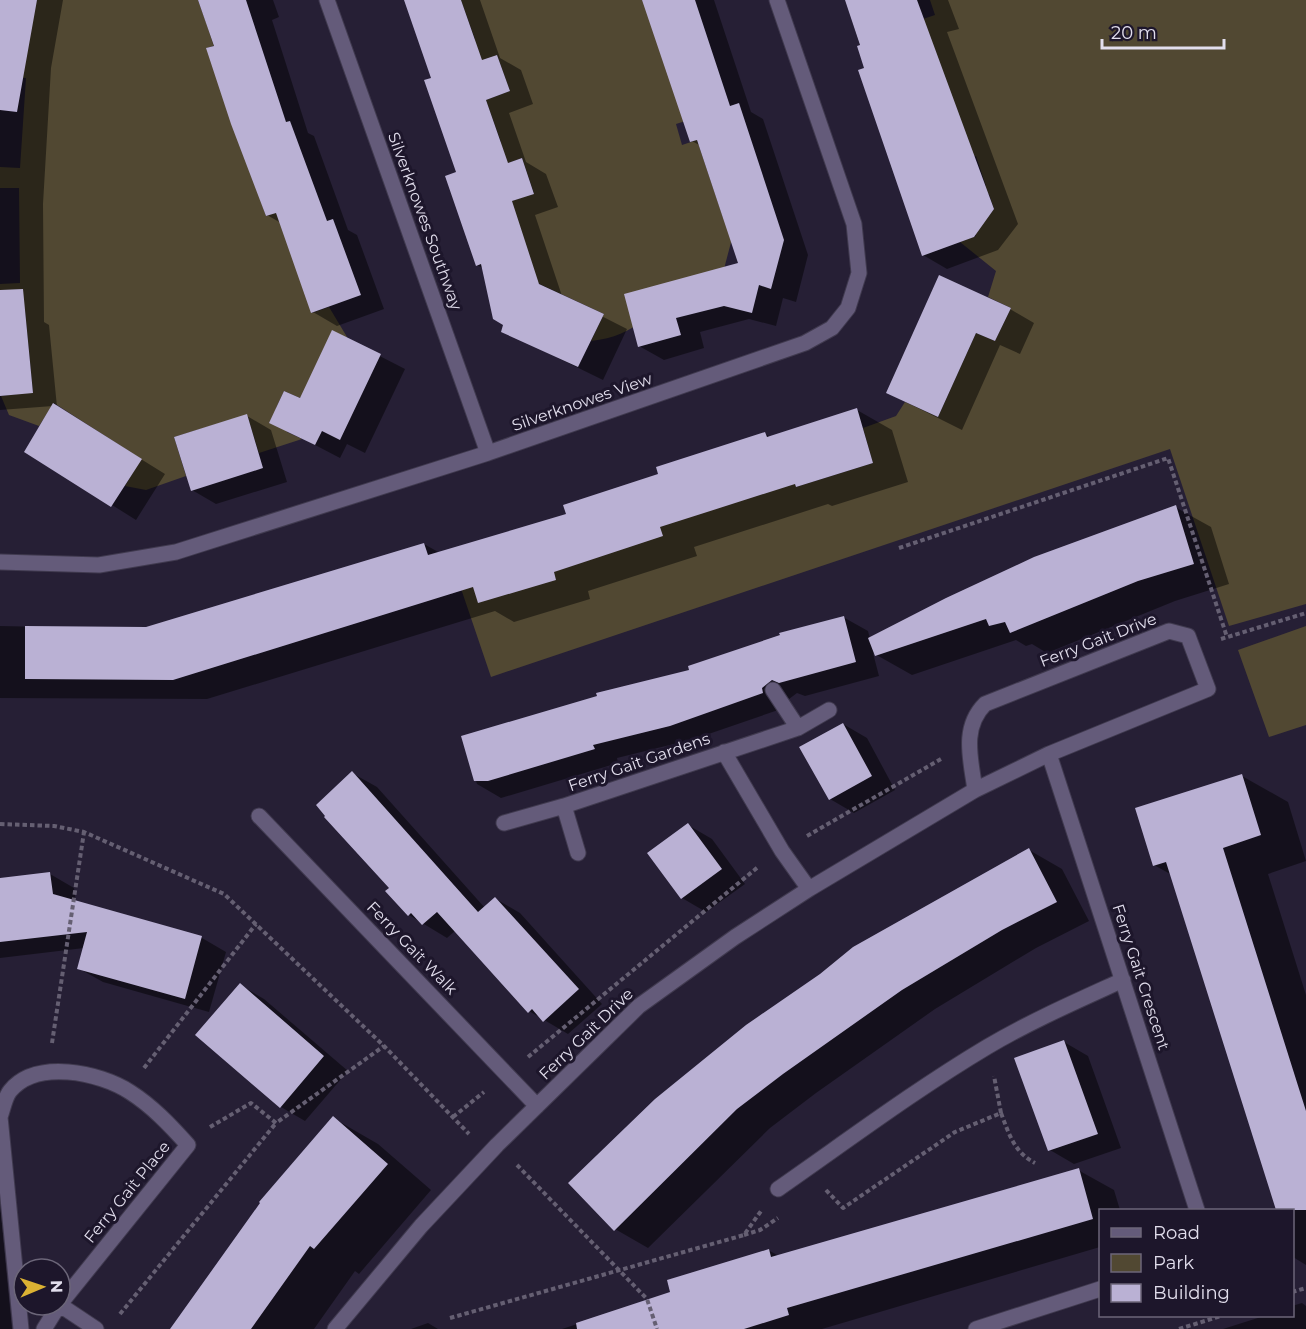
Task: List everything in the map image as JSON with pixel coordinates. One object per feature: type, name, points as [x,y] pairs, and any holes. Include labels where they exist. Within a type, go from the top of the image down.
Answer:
[{"type":"street","name":"Silverknowes Southway","points":[[327,0],[488,453]]},
{"type":"street","name":"Silverknowes View","points":[[0,562],[99,565],[176,552],[488,453],[805,343],[832,328],[848,308],[859,273],[854,224],[777,0]]},
{"type":"street","name":"Ferry Gait Drive","points":[[335,1329],[421,1226],[493,1150],[639,1006],[735,937],[809,889],[975,790],[1049,754],[1208,689],[1188,636],[1169,632],[985,704],[976,713],[970,726],[975,790]]},
{"type":"street","points":[[773,690],[798,728]]},
{"type":"street","name":"Ferry Gait Gardens","points":[[504,823],[564,806],[798,728],[829,710]]},
{"type":"street","name":"Ferry Gait Gardens","points":[[724,752],[782,851],[809,889]]},
{"type":"street","name":"Ferry Gait Crescent","points":[[1049,754],[1197,1209]]},
{"type":"street","name":"Ferry Gait Gardens","points":[[564,806],[578,853]]},
{"type":"street","name":"Ferry Gait Walk","points":[[259,816],[537,1106]]},
{"type":"street","points":[[778,1189],[864,1128],[988,1047],[1054,1012],[1123,980]]},
{"type":"street","name":"Ferry Gait Place","points":[[21,1329],[0,1117],[9,1092],[26,1077],[48,1071],[72,1072],[127,1090],[150,1106],[188,1145],[72,1290]]},
{"type":"street","points":[[976,1329],[1099,1290]]},
{"type":"street","points":[[72,1313],[96,1329]]},
{"type":"path","points":[[899,548],[1168,458],[1227,637]]},
{"type":"path","points":[[0,824],[54,826],[84,832],[224,894],[647,1299],[657,1329]]},
{"type":"path","points":[[48,1071],[84,832]]},
{"type":"path","points":[[127,1090],[256,924]]},
{"type":"path","points":[[115,1320],[276,1123],[384,1046]]},
{"type":"path","points":[[988,1047],[1000,1113],[1013,1144],[1023,1157],[1035,1163]]},
{"type":"path","points":[[188,1145],[212,1126],[250,1102],[276,1123]]},
{"type":"path","points":[[824,1187],[843,1208],[955,1132],[1000,1113]]},
{"type":"path","points":[[744,1235],[778,1189]]},
{"type":"path","points":[[450,1318],[616,1269],[760,1230],[787,1212]]},
{"type":"path","points":[[1179,1329],[1218,1317]]},
{"type":"green space","points":[[37,0],[198,0],[206,22],[240,37],[207,48],[266,216],[293,206],[312,313],[329,307],[347,337],[300,398],[284,391],[276,408],[287,432],[302,439],[259,453],[247,415],[174,437],[186,476],[146,490],[125,486],[141,459],[54,403],[39,426],[9,415],[1,396],[33,392],[25,310],[0,312],[0,284],[20,283],[19,188],[0,188],[0,167],[20,168],[26,78],[0,76]]},
{"type":"green space","points":[[461,0],[642,0],[711,113],[676,124],[682,145],[697,140],[723,217],[757,205],[734,231],[715,303],[691,314],[681,279],[651,312],[632,328],[621,334],[591,341],[604,314],[529,279],[512,201],[534,193],[522,158],[500,166],[472,152],[501,142],[486,100],[510,91],[497,55],[453,70],[446,49],[475,39]]},
{"type":"green space","points":[[930,0],[1306,0],[1306,604],[1229,626],[1170,449],[491,677],[454,568],[544,541],[651,500],[791,473],[796,487],[873,463],[863,428],[896,416],[905,402],[938,417],[976,333],[995,341],[1011,308],[988,297],[996,271],[960,242],[976,236],[972,224],[987,218],[994,209],[989,194],[961,195],[986,186],[976,156],[951,165],[911,23],[935,15]]},
{"type":"green space","points":[[1306,626],[1306,725],[1269,737],[1238,650]]},
{"type":"building","points":[[0,0],[37,0],[17,112],[0,110]]},
{"type":"building","points":[[198,0],[246,0],[286,122],[290,121],[327,221],[333,219],[361,295],[311,313],[276,213],[266,216],[231,124],[206,48],[214,46]]},
{"type":"building","points":[[404,0],[461,0],[482,60],[497,55],[510,91],[486,100],[508,163],[522,158],[534,194],[512,201],[539,284],[604,314],[578,367],[501,332],[503,325],[493,319],[481,264],[476,266],[445,176],[456,172],[424,80],[431,78]]},
{"type":"building","points":[[642,0],[695,0],[730,106],[739,103],[784,240],[771,289],[759,285],[752,313],[724,306],[676,318],[681,335],[638,347],[624,294],[738,263],[697,140],[690,142]]},
{"type":"building","points":[[845,0],[917,0],[994,209],[974,237],[922,256],[858,70],[864,68],[857,46],[860,45]]},
{"type":"building","points":[[939,275],[1011,308],[995,341],[976,333],[938,417],[886,393]]},
{"type":"building","points":[[23,289],[33,393],[0,396],[0,290]]},
{"type":"building","points":[[332,330],[381,354],[340,440],[322,431],[315,445],[269,423],[284,391],[300,398]]},
{"type":"building","points":[[53,403],[142,459],[111,507],[24,452]]},
{"type":"building","points":[[857,408],[873,463],[796,487],[795,484],[660,527],[663,536],[554,572],[556,580],[478,603],[473,587],[173,680],[25,679],[25,626],[146,627],[424,543],[428,555],[566,514],[563,505],[658,474],[656,467],[765,432],[767,437]]},
{"type":"building","points":[[247,414],[263,468],[191,491],[174,437]]},
{"type":"building","points":[[1176,505],[1194,564],[1138,581],[1010,633],[1005,622],[989,626],[986,619],[875,656],[868,638],[946,598],[1034,557]]},
{"type":"building","points":[[844,616],[856,662],[779,683],[772,680],[762,688],[763,693],[670,726],[593,745],[595,749],[488,781],[474,781],[461,736],[597,696],[596,693],[689,670],[688,666],[780,635],[779,633]]},
{"type":"building","points":[[843,723],[872,776],[829,800],[799,747]]},
{"type":"building","points":[[352,771],[478,912],[495,897],[579,989],[543,1022],[532,1009],[528,1013],[437,912],[422,925],[411,913],[408,916],[385,891],[389,888],[324,817],[316,805]]},
{"type":"building","points":[[1242,774],[1261,835],[1223,848],[1306,1111],[1306,1210],[1276,1209],[1166,862],[1153,866],[1135,808]]},
{"type":"building","points":[[688,823],[722,869],[681,899],[647,853]]},
{"type":"building","points":[[1029,848],[1057,902],[1002,930],[902,990],[783,1074],[737,1109],[614,1231],[568,1183],[655,1099],[746,1025],[820,974],[853,947]]},
{"type":"building","points":[[50,872],[53,894],[202,936],[185,999],[77,969],[87,932],[0,942],[0,878]]},
{"type":"building","points":[[240,983],[324,1056],[280,1108],[195,1035]]},
{"type":"building","points":[[1064,1040],[1098,1134],[1048,1151],[1014,1058]]},
{"type":"building","points":[[333,1116],[388,1164],[314,1249],[310,1246],[251,1329],[170,1329],[259,1202]]},
{"type":"building","points":[[1079,1168],[1093,1219],[787,1308],[789,1315],[744,1329],[577,1329],[576,1323],[670,1292],[667,1280],[769,1249],[771,1257]]}]
